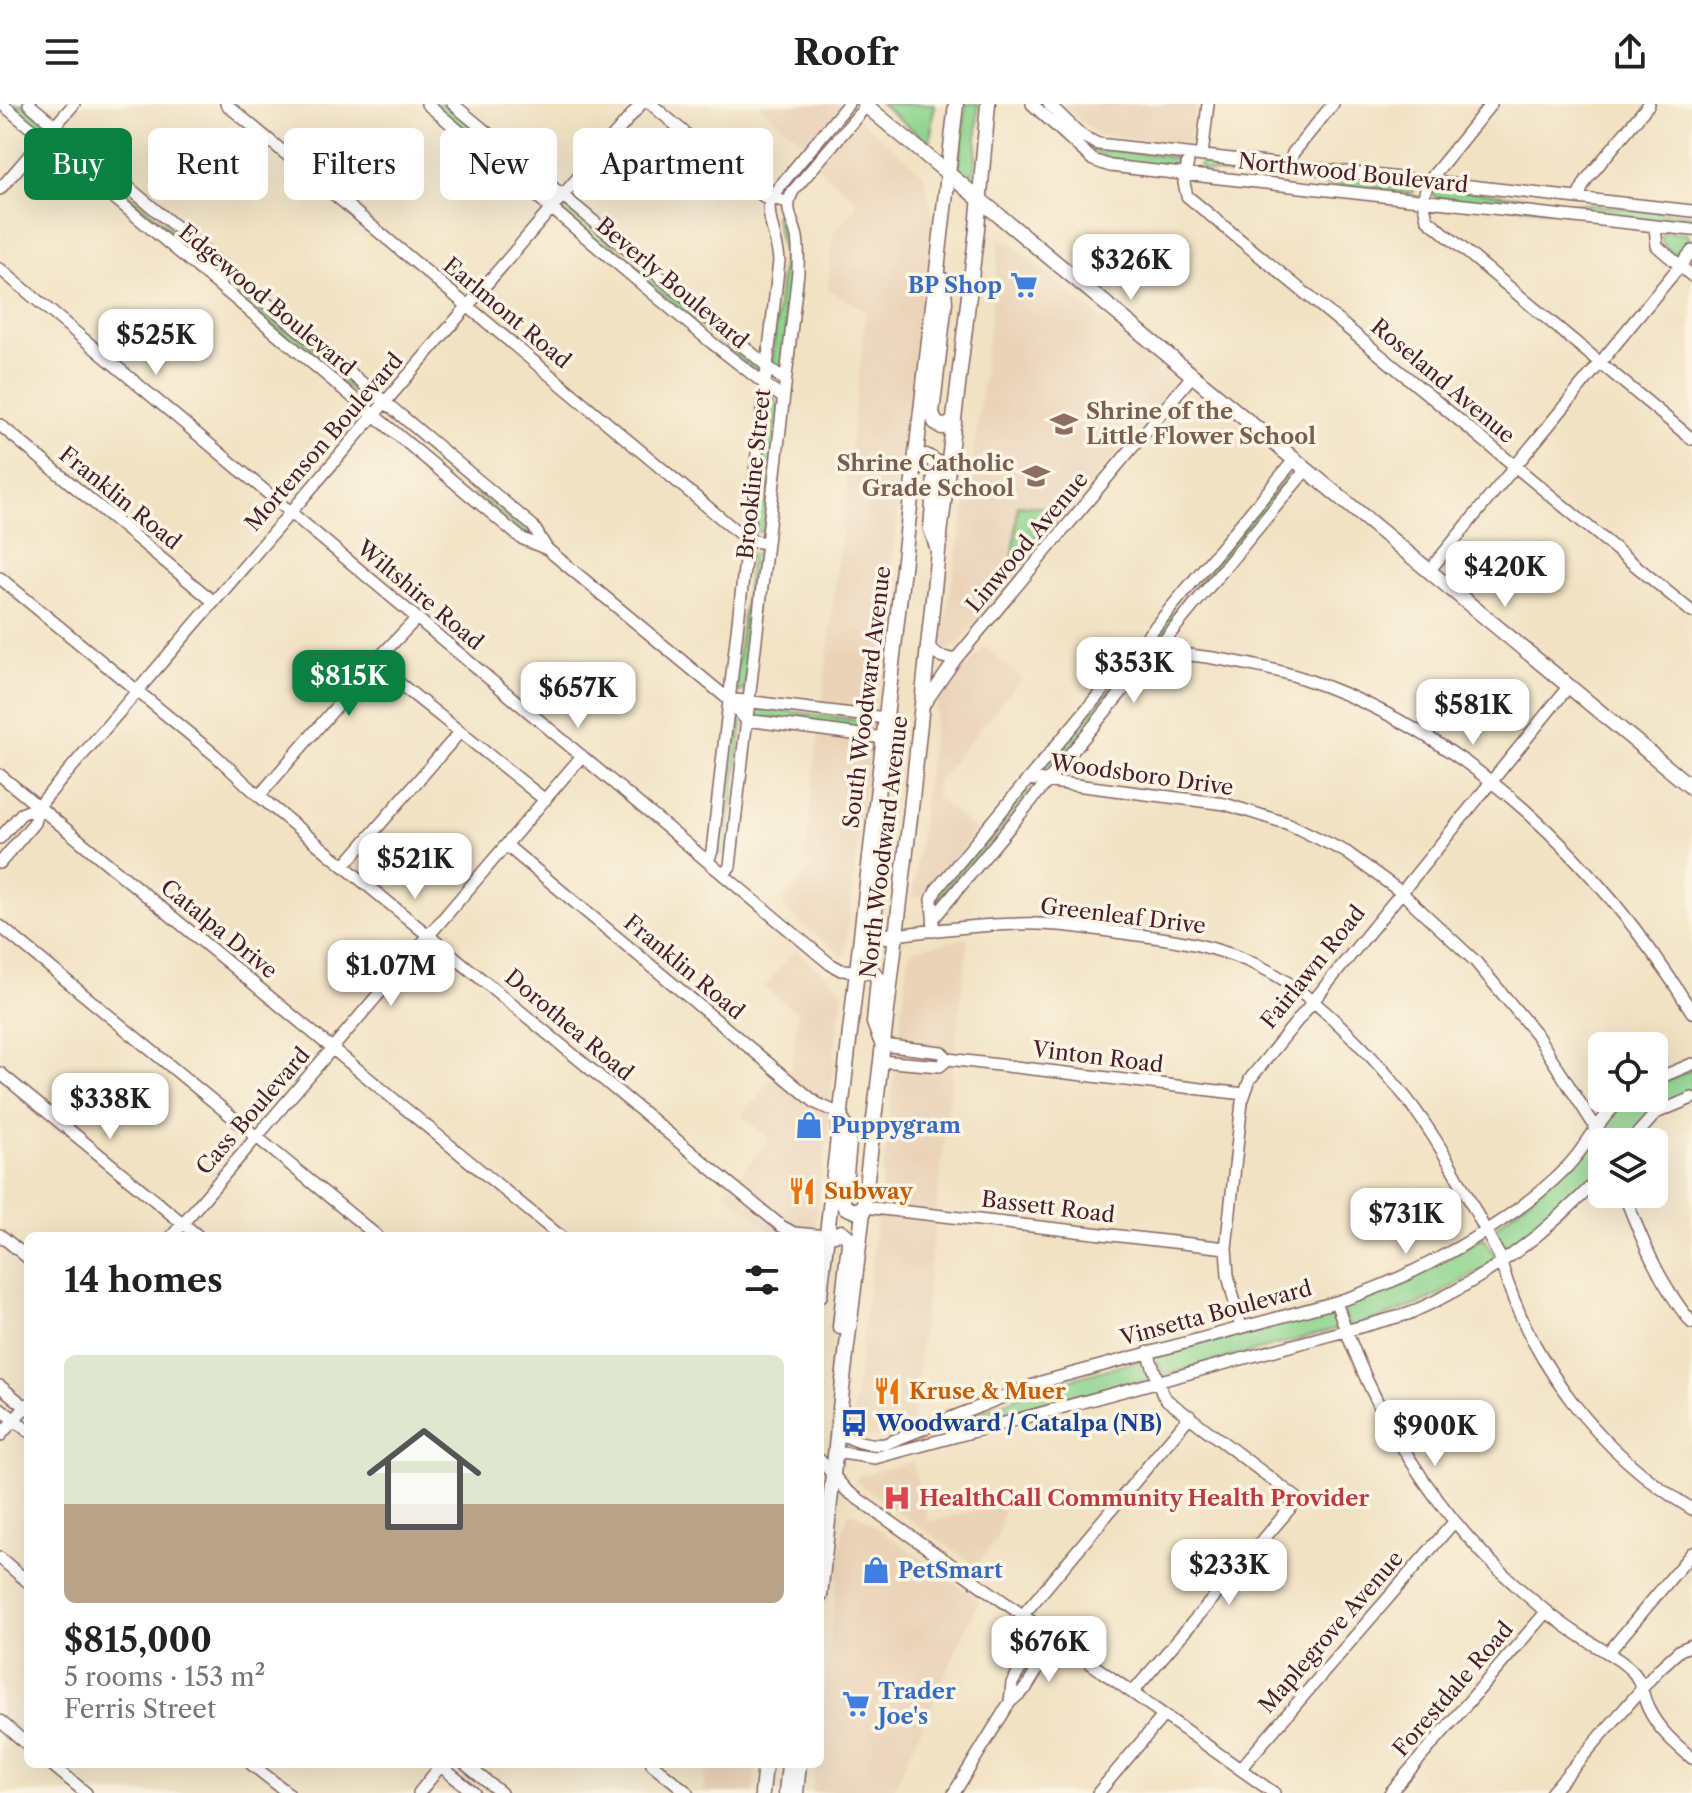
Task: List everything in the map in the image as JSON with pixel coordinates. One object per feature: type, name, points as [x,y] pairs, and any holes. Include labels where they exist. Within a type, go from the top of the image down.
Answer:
[{"type":"main road","name":"South Woodward Avenue","points":[[824,1261],[956,104]]},
{"type":"main road","name":"North Woodward Avenue","points":[[824,1558],[923,706],[988,104]]},
{"type":"main road","points":[[865,105],[1692,788]]},
{"type":"main road","points":[[940,251],[945,302],[932,413],[935,422],[942,427],[954,423]]},
{"type":"main road","points":[[916,461],[926,456],[936,462],[931,529],[938,551]]},
{"type":"main road","points":[[873,829],[881,866],[873,925],[877,932],[885,936],[895,935]]},
{"type":"main road","points":[[857,971],[873,972],[878,978],[874,1023],[882,1045]]},
{"type":"main road","points":[[840,1114],[849,1143],[843,1203],[855,1211],[864,1207]]},
{"type":"main road","points":[[827,1236],[842,1232],[849,1242],[840,1333],[844,1371]]},
{"type":"main road","points":[[786,1793],[789,1768]]},
{"type":"main road","points":[[796,1793],[799,1768]]},
{"type":"main road","points":[[762,1793],[765,1770]]},
{"type":"main road","points":[[765,1770],[771,1793]]},
{"type":"street","name":"Edgewood Boulevard","points":[[2,104],[30,128]]},
{"type":"street","name":"Edgewood Boulevard","points":[[29,104],[533,526],[547,549]]},
{"type":"street","points":[[55,126],[74,104]]},
{"type":"street","name":"Earlmont Road","points":[[226,104],[747,540]]},
{"type":"street","name":"Beverly Boulevard","points":[[427,104],[783,398]]},
{"type":"street","name":"Beverly Boulevard","points":[[453,104],[785,381]]},
{"type":"street","name":"Mortenson Boulevard","points":[[0,863],[34,823],[38,807],[641,104]]},
{"type":"street","points":[[651,104],[679,128]]},
{"type":"street","points":[[773,194],[848,104]]},
{"type":"street","name":"Northwood Boulevard","points":[[1032,104],[1098,163],[1692,230]]},
{"type":"street","name":"Northwood Boulevard","points":[[1049,104],[1093,143],[1692,211]]},
{"type":"street","points":[[1202,156],[1208,104]]},
{"type":"street","points":[[1273,184],[1282,166],[1333,104]]},
{"type":"street","points":[[1491,104],[1428,182],[1423,200],[1430,224],[1692,439]]},
{"type":"street","points":[[1563,217],[1571,198],[1649,104]]},
{"type":"street","points":[[773,199],[788,202],[793,191],[865,105]]},
{"type":"street","points":[[1186,174],[1189,155]]},
{"type":"street","points":[[0,189],[24,161]]},
{"type":"street","name":"Roseland Avenue","points":[[1186,174],[1184,191],[1187,196],[1692,612]]},
{"type":"street","name":"Edgewood Boulevard","points":[[116,200],[521,538],[547,549],[728,699],[746,720]]},
{"type":"street","name":"Brookline Street","points":[[708,861],[712,851],[779,261],[778,242],[768,207],[770,200]]},
{"type":"street","name":"Brookline Street","points":[[724,875],[730,866],[798,250],[788,202]]},
{"type":"street","points":[[1655,227],[1657,246],[1692,276]]},
{"type":"street","points":[[1429,571],[1692,251]]},
{"type":"street","name":"Wiltshire Road","points":[[0,269],[830,964],[841,970],[857,971]]},
{"type":"street","name":"Linwood Avenue","points":[[923,706],[955,660],[1192,376]]},
{"type":"street","name":"Franklin Road","points":[[0,425],[214,602]]},
{"type":"street","points":[[934,924],[932,899],[936,890],[1294,460]]},
{"type":"street","points":[[934,924],[1045,783],[1306,470]]},
{"type":"street","points":[[747,540],[767,543]]},
{"type":"street","name":"Dorothea Road","points":[[0,578],[215,755],[259,796],[781,1226],[792,1232]]},
{"type":"street","points":[[259,796],[417,618]]},
{"type":"street","points":[[1142,644],[1156,650],[1262,668],[1336,691],[1421,732],[1491,782],[1533,819],[1601,888],[1657,958],[1692,1012]]},
{"type":"street","points":[[929,648],[939,656],[955,660]]},
{"type":"street","points":[[374,663],[545,800]]},
{"type":"street","name":"Fairlawn Road","points":[[1241,1328],[1228,1275],[1226,1248],[1244,1094],[1250,1079],[1569,686]]},
{"type":"street","points":[[728,699],[886,718]]},
{"type":"street","points":[[746,720],[884,738]]},
{"type":"street","points":[[344,866],[460,732]]},
{"type":"street","name":"Cass Boulevard","points":[[175,1232],[582,756]]},
{"type":"street","name":"Catalpa Drive","points":[[0,775],[555,1232]]},
{"type":"street","name":"Woodsboro Drive","points":[[1028,779],[1193,798],[1259,814],[1328,842],[1366,865],[1401,892],[1475,961],[1509,999],[1558,1065],[1593,1128]]},
{"type":"street","name":"Mortenson Boulevard","points":[[0,838],[21,814],[38,807]]},
{"type":"street","name":"Franklin Road","points":[[506,845],[816,1103],[840,1114]]},
{"type":"street","name":"Greenleaf Drive","points":[[895,935],[934,924],[1041,924],[1187,941],[1218,949],[1260,966],[1286,982],[1350,1037],[1403,1094],[1450,1163],[1501,1263],[1527,1330],[1575,1404],[1624,1458],[1692,1509]]},
{"type":"street","points":[[0,926],[372,1232]]},
{"type":"street","name":"Vinton Road","points":[[882,1045],[941,1052],[948,1059],[1244,1094]]},
{"type":"street","name":"Vinton Road","points":[[880,1061],[940,1066],[948,1059]]},
{"type":"street","points":[[1668,1074],[1692,1064]]},
{"type":"street","points":[[0,1073],[193,1232]]},
{"type":"street","points":[[1643,1128],[1656,1113],[1692,1098]]},
{"type":"street","name":"Vinsetta Boulevard","points":[[837,1432],[859,1443],[885,1444],[1041,1382],[1336,1302],[1384,1286],[1421,1269],[1544,1189],[1588,1145]]},
{"type":"street","points":[[835,1452],[875,1458],[1408,1314],[1489,1273],[1571,1208],[1588,1190]]},
{"type":"street","name":"Bassett Road","points":[[864,1207],[1226,1248]]},
{"type":"street","points":[[1630,1208],[1654,1267],[1692,1323]]},
{"type":"street","points":[[0,1235],[24,1255]]},
{"type":"street","points":[[1336,1302],[1367,1383],[1398,1442],[1454,1522],[1498,1569],[1547,1611],[1634,1673],[1660,1728],[1692,1758]]},
{"type":"street","points":[[1133,1692],[1298,1499],[1167,1400],[1148,1352]]},
{"type":"street","points":[[0,1386],[24,1404]]},
{"type":"street","points":[[0,1408],[24,1428]]},
{"type":"street","points":[[0,1436],[24,1409]]},
{"type":"street","points":[[1023,1615],[1190,1416]]},
{"type":"street","points":[[948,1419],[954,1437]]},
{"type":"street","points":[[824,1464],[847,1491],[1274,1793]]},
{"type":"street","name":"Maplegrove Avenue","points":[[1240,1769],[1454,1522]]},
{"type":"street","points":[[1608,1653],[1692,1553]]},
{"type":"street","points":[[0,1558],[24,1579]]},
{"type":"street","name":"Forestdale Road","points":[[1390,1793],[1547,1611]]},
{"type":"street","points":[[1010,1702],[1012,1683],[1044,1630]]},
{"type":"street","points":[[954,1793],[1010,1702],[1026,1688],[1057,1638]]},
{"type":"street","points":[[1551,1793],[1671,1657],[1692,1645]]},
{"type":"street","points":[[1098,1793],[1164,1715]]},
{"type":"street","points":[[0,1721],[24,1742]]},
{"type":"street","points":[[56,1768],[86,1793]]},
{"type":"street","points":[[256,1768],[288,1793]]},
{"type":"street","points":[[419,1793],[438,1768]]},
{"type":"street","points":[[444,1768],[474,1793]]},
{"type":"street","points":[[470,1768],[501,1793]]},
{"type":"street","points":[[657,1768],[688,1793]]},
{"type":"street","points":[[1252,1793],[1260,1783]]},
{"type":"shaded area","points":[[758,104],[842,104],[924,175],[933,218],[844,957],[784,909],[783,901],[815,863],[804,861],[866,311],[828,289],[833,234],[856,208],[857,200],[822,171],[804,143]]},
{"type":"shaded area","points":[[1061,104],[1196,104],[1191,146],[1098,135]]},
{"type":"shaded area","points":[[1000,239],[1007,241],[1176,379],[1014,580],[957,645],[945,650],[941,645],[971,475]]},
{"type":"shaded area","points":[[985,647],[1022,678],[938,780],[936,797],[976,830],[927,895],[912,897],[937,702]]},
{"type":"shaded area","points":[[968,938],[911,1428],[893,1437],[854,1435],[851,1431],[909,954],[917,948]]},
{"type":"shaded area","points":[[795,950],[844,991],[836,1035],[815,1232],[773,1232],[725,1192],[770,1140],[742,1116],[772,1078],[792,1066],[798,1013],[765,987]]},
{"type":"shaded area","points":[[912,1462],[928,1522],[1005,1503],[997,1538],[976,1566],[856,1482],[857,1476]]},
{"type":"shaded area","points":[[848,1513],[856,1513],[979,1600],[892,1793],[812,1793],[815,1768],[824,1768],[824,1692],[843,1532]]},
{"type":"shaded area","points":[[706,1768],[756,1768],[753,1793],[703,1793]]},
{"type":"green space","points":[[8,104],[23,104],[44,121],[45,128],[39,128]]},
{"type":"green space","points":[[433,104],[446,104],[475,128],[462,128]]},
{"type":"green space","points":[[881,104],[934,104],[930,144]]},
{"type":"green space","points":[[966,104],[978,104],[976,159],[971,180],[959,171]]},
{"type":"green space","points":[[1079,139],[1093,148],[1179,158],[1180,162],[1174,168],[1122,161],[1098,154]]},
{"type":"green space","points":[[1204,160],[1265,169],[1270,175],[1268,178],[1204,171],[1199,166]]},
{"type":"green space","points":[[1284,171],[1410,185],[1414,190],[1412,194],[1282,180]]},
{"type":"green space","points":[[1436,187],[1555,201],[1557,204],[1552,210],[1434,197]]},
{"type":"green space","points":[[132,197],[212,264],[208,270],[124,200],[132,200]]},
{"type":"green space","points":[[1574,203],[1692,215],[1692,225],[1574,212]]},
{"type":"green space","points":[[566,205],[759,366],[760,372],[758,374],[562,212]]},
{"type":"green space","points":[[782,210],[786,212],[796,255],[783,364],[777,367],[772,362],[783,256],[775,215]]},
{"type":"green space","points":[[1665,232],[1686,234],[1691,241],[1682,254],[1675,254],[1666,247],[1661,237]]},
{"type":"green space","points":[[223,273],[372,398],[371,401],[366,403],[219,281],[218,277]]},
{"type":"green space","points":[[774,398],[779,406],[764,527],[762,532],[758,532],[753,528],[768,400]]},
{"type":"green space","points":[[392,415],[531,531],[533,538],[531,540],[389,422]]},
{"type":"green space","points":[[1288,475],[1293,478],[1155,641],[1153,637]]},
{"type":"green space","points":[[1018,505],[1059,509],[1012,568]]},
{"type":"green space","points":[[755,553],[760,556],[745,690],[739,692],[734,686],[751,555]]},
{"type":"green space","points":[[1138,656],[1143,659],[1049,775],[1042,776],[1040,772]]},
{"type":"green space","points":[[754,707],[859,720],[861,724],[855,729],[753,716]]},
{"type":"green space","points":[[736,718],[742,723],[726,853],[723,855],[717,852],[732,719]]},
{"type":"green space","points":[[1026,791],[1031,795],[939,902],[939,894]]},
{"type":"green space","points":[[1692,1069],[1692,1095],[1668,1104],[1668,1080]]},
{"type":"green space","points":[[1614,1112],[1659,1112],[1641,1128],[1604,1128]]},
{"type":"green space","points":[[1588,1147],[1588,1186],[1562,1211],[1507,1253],[1502,1252],[1492,1230]]},
{"type":"green space","points":[[1484,1237],[1495,1257],[1494,1263],[1423,1303],[1356,1326],[1348,1324],[1343,1309],[1345,1304],[1413,1278]]},
{"type":"green space","points":[[1333,1308],[1340,1328],[1165,1375],[1157,1362],[1159,1355]]},
{"type":"green space","points":[[1141,1360],[1148,1364],[1148,1380],[962,1430],[958,1425],[961,1419],[1043,1387]]},
{"type":"place","name":"BP Shop","points":[[1024,285]]},
{"type":"place","name":"Shrine of the Little Flower School","points":[[1064,424]]},
{"type":"place","name":"Shrine Catholic Grade School","points":[[1036,476]]},
{"type":"place","name":"Puppygram","points":[[809,1125]]},
{"type":"place","name":"Subway","points":[[802,1191]]},
{"type":"place","name":"Kruse & Muer","points":[[887,1391]]},
{"type":"place","name":"Woodward / Catalpa (NB)","points":[[854,1423]]},
{"type":"place","name":"HealthCall Community Health Provider","points":[[897,1498]]},
{"type":"place","name":"PetSmart","points":[[876,1570]]},
{"type":"place","name":"Trader Joe's","points":[[856,1704]]}]
